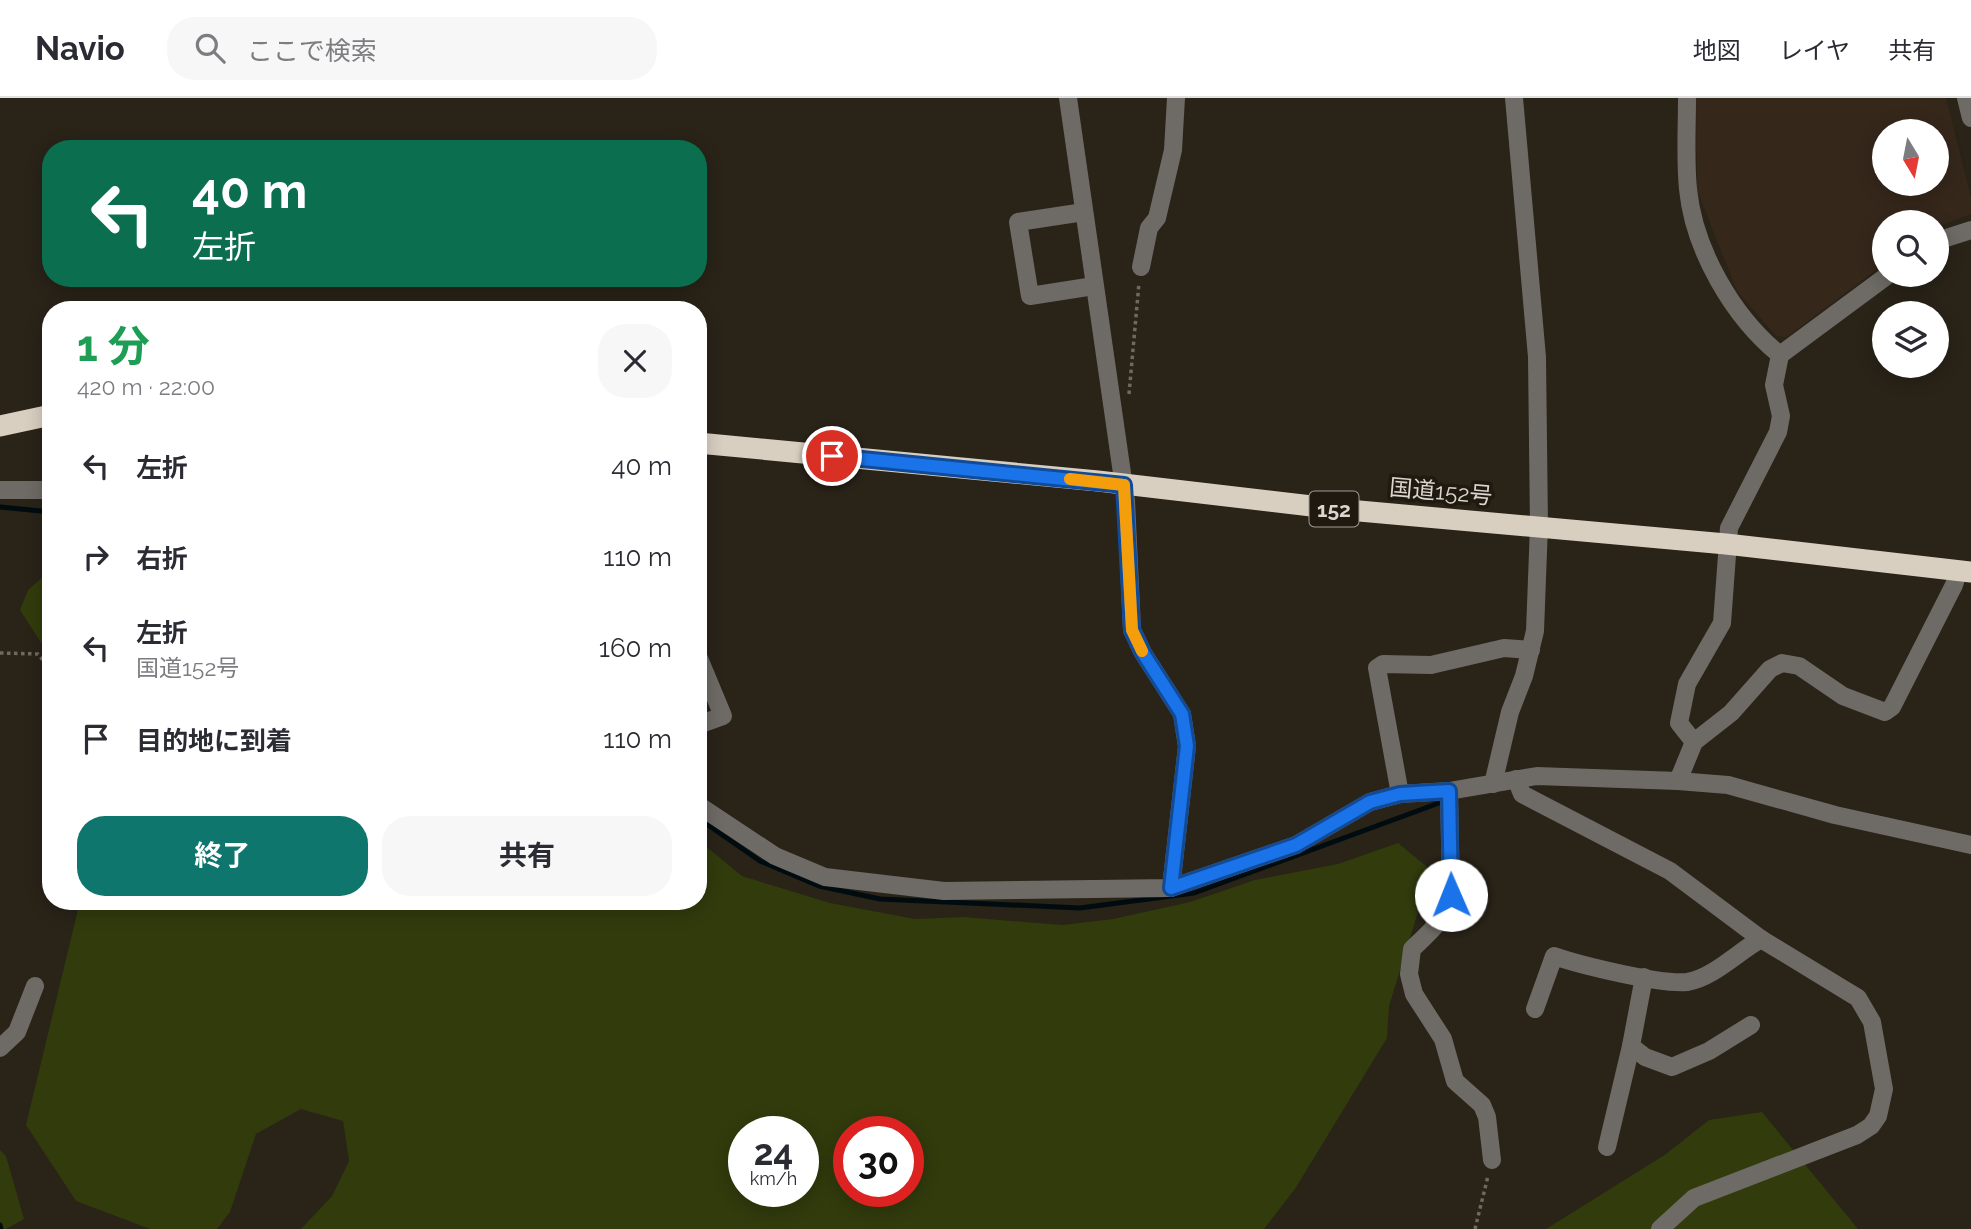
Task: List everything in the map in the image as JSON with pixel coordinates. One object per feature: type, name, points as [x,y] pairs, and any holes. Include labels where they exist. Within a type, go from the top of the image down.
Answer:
[{"type":"highway","points":[[0,426],[42,417]]},
{"type":"highway","name":"国道152号","points":[[707,444],[1124,485],[1324,508],[1726,544],[1965,571]]},
{"type":"street","points":[[1068,98],[1124,485],[1132,630],[1143,653],[1182,714],[1187,746],[1171,888]]},
{"type":"street","points":[[1141,267],[1149,228],[1157,218],[1173,150],[1176,98]]},
{"type":"street","points":[[1493,784],[1510,712],[1535,631],[1539,526],[1537,357],[1514,98]]},
{"type":"street","points":[[1687,98],[1688,189],[1701,238],[1726,294],[1780,355]]},
{"type":"street","points":[[1966,98],[1971,118]]},
{"type":"street","points":[[1084,212],[1018,222],[1030,296],[1094,286]]},
{"type":"street","points":[[1949,238],[1971,230]]},
{"type":"street","points":[[1694,741],[1679,723],[1687,684],[1722,622],[1726,544],[1730,528],[1779,432],[1782,416],[1774,385],[1780,355],[1872,287]]},
{"type":"street","points":[[0,490],[42,490]]},
{"type":"street","points":[[1678,781],[1694,741],[1731,713],[1770,669],[1782,663],[1799,666],[1843,696],[1885,712],[1898,695],[1965,571]]},
{"type":"street","points":[[1400,794],[1377,667],[1383,664],[1431,665],[1504,648],[1531,650]]},
{"type":"street","points":[[707,678],[723,716],[707,722]]},
{"type":"street","points":[[707,811],[775,856],[825,877],[944,891],[1171,888],[1296,845],[1370,802],[1400,794],[1449,791],[1537,776],[1728,785],[1835,815],[1971,845]]},
{"type":"street","points":[[1516,779],[1522,794],[1670,871],[1761,939],[1858,998],[1872,1022],[1884,1089],[1878,1116],[1871,1126],[1857,1135],[1694,1198],[1660,1229]]},
{"type":"street","points":[[1449,791],[1450,902],[1436,926],[1412,950],[1409,974],[1414,994],[1443,1039],[1455,1081],[1482,1105],[1487,1116],[1492,1160]]},
{"type":"street","points":[[1535,1009],[1554,956],[1644,977],[1686,982],[1704,975],[1761,939]]},
{"type":"street","points":[[1607,1147],[1644,977]]},
{"type":"street","points":[[0,1048],[17,1032],[35,986]]},
{"type":"street","points":[[1631,1046],[1646,1057],[1672,1067],[1709,1051],[1751,1025]]},
{"type":"path","points":[[1129,398],[1141,267]]},
{"type":"path","points":[[0,653],[38,654],[42,659]]},
{"type":"path","points":[[1475,1229],[1492,1160]]},
{"type":"shaded area","points":[[1696,98],[1946,98],[1971,198],[1971,214],[1949,222],[1949,210],[1872,210],[1872,273],[1787,337],[1776,336],[1737,291],[1697,190]]},
{"type":"green space","points":[[42,578],[42,644],[20,610],[28,590]]},
{"type":"green space","points":[[1398,843],[1431,870],[1389,1006],[1387,1038],[1295,1189],[1264,1229],[301,1229],[332,1196],[349,1161],[343,1121],[301,1109],[256,1134],[230,1212],[217,1229],[150,1229],[76,1201],[26,1125],[78,910],[707,910],[707,847],[742,876],[830,903],[915,919],[963,917],[1062,925],[1113,919],[1190,902],[1255,880],[1338,864]]},
{"type":"green space","points":[[1762,1112],[1858,1229],[1546,1229],[1666,1154],[1709,1120]]},
{"type":"green space","points":[[0,1150],[6,1156],[24,1219],[6,1229],[0,1229]]},
{"type":"waterway","points":[[0,507],[42,511]]},
{"type":"waterway","points":[[707,824],[760,861],[819,886],[880,899],[1080,908],[1194,893],[1439,803]]},
{"type":"waterway","points":[[0,1225],[1,1229]]},
{"type":"slow traffic","points":[[1070,479],[1124,485],[1132,630],[1142,651]]},
{"type":"route","points":[[832,456],[1124,485],[1132,630],[1143,653],[1182,714],[1187,746],[1171,888],[1296,845],[1370,802],[1400,794],[1449,791],[1451,895]]}]
